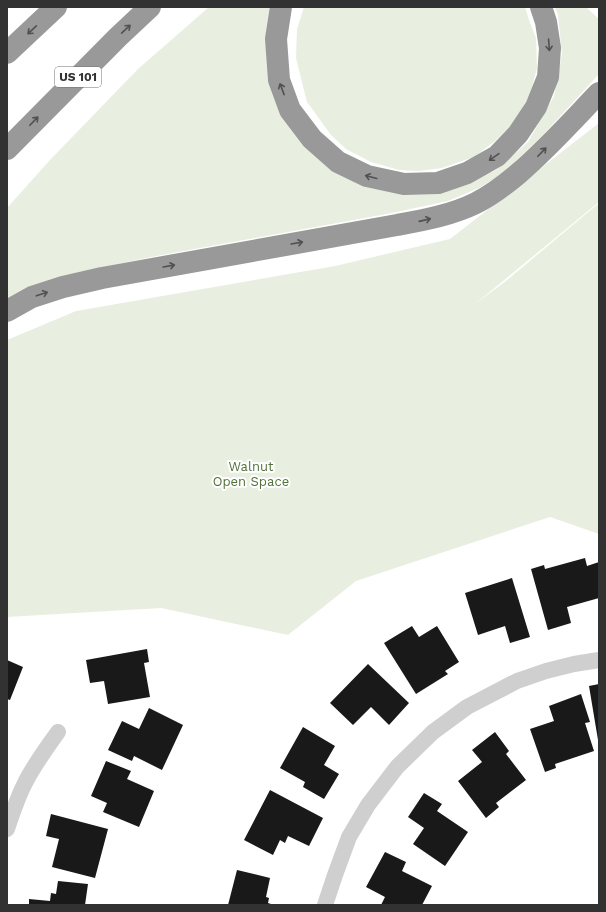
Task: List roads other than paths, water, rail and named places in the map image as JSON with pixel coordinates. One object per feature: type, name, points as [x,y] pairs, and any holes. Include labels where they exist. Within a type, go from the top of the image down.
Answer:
[{"type":"highway","points":[[7,53],[56,7]]},
{"type":"highway","name":"US 101","points":[[7,149],[112,42],[150,7]]},
{"type":"highway","points":[[281,7],[276,39],[279,80],[290,110],[312,139],[338,162],[367,176],[404,184],[438,183],[467,173],[497,156],[518,134],[536,107],[548,77],[550,48],[542,7]]},
{"type":"highway","points":[[7,311],[32,297],[62,287],[102,278],[424,220],[451,213],[476,203],[502,187],[534,160],[599,93]]},
{"type":"street","points":[[325,905],[349,837],[368,805],[396,768],[433,732],[467,707],[517,681],[546,671],[599,660]]},
{"type":"street","points":[[7,829],[25,784],[36,763],[58,732]]},
{"type":"park label","name":"Walnut Open Space","points":[[251,474]]}]
